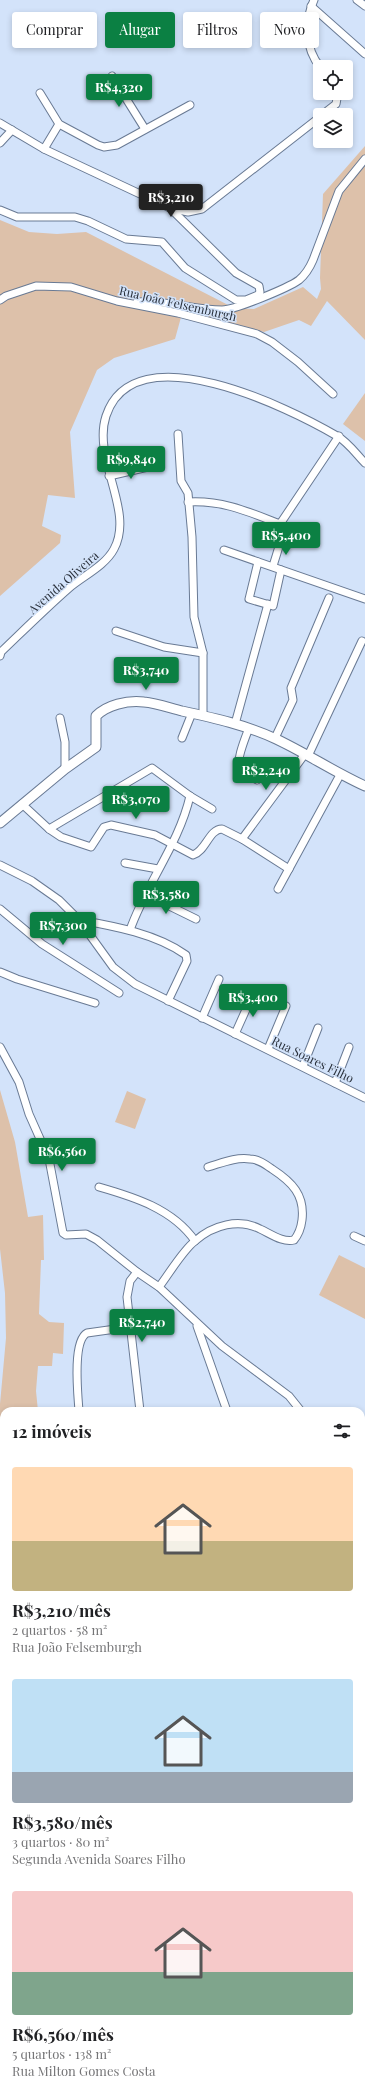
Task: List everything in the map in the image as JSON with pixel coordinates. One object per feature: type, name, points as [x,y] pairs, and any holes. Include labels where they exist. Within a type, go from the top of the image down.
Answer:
[{"type":"street","points":[[357,0],[365,6]]},
{"type":"street","points":[[312,3],[365,54]]},
{"type":"street","points":[[312,3],[307,35],[315,60]]},
{"type":"street","points":[[112,76],[145,129]]},
{"type":"street","points":[[40,93],[59,124],[104,147],[117,145],[190,105]]},
{"type":"street","points":[[331,108],[336,104],[337,100]]},
{"type":"street","points":[[0,123],[44,149],[170,208],[188,212],[202,209],[313,122]]},
{"type":"street","points":[[44,149],[59,124]]},
{"type":"street","points":[[0,143],[12,130]]},
{"type":"street","points":[[127,302],[156,301],[204,308],[233,309],[298,280],[310,268],[314,260],[338,191],[365,159]]},
{"type":"street","name":"Rua João Felsemburgh","points":[[0,210],[17,217],[75,217],[88,221],[126,240],[162,242],[185,268],[232,298],[242,301],[258,295],[260,292],[259,286],[236,273],[170,208]]},
{"type":"street","name":"Rua João Felsemburgh","points":[[0,300],[6,296],[36,286],[53,285],[88,290],[127,302],[178,313],[257,334],[272,342],[298,362],[333,394]]},
{"type":"street","name":"Avenida Oliveira","points":[[0,654],[69,588],[109,557],[114,550],[120,524],[116,499],[109,476],[104,443],[107,416],[118,396],[125,389],[153,379],[179,378],[236,388],[339,436]]},
{"type":"street","points":[[178,434],[181,481],[188,493],[192,537],[194,617],[203,653],[203,715]]},
{"type":"street","points":[[188,502],[209,500],[240,508],[280,524],[339,436],[365,463]]},
{"type":"street","points":[[109,476],[148,467]]},
{"type":"street","points":[[273,566],[282,540]]},
{"type":"street","points":[[224,550],[365,598]]},
{"type":"street","points":[[258,562],[249,599],[270,605]]},
{"type":"street","points":[[235,724],[270,605],[282,570]]},
{"type":"street","points":[[275,738],[293,700],[292,688],[328,598]]},
{"type":"street","points":[[116,631],[164,647],[203,653]]},
{"type":"street","points":[[242,839],[306,755],[362,641]]},
{"type":"street","points":[[0,822],[65,769],[96,747],[96,716],[109,707],[143,702],[203,715],[249,728],[275,738],[365,786]]},
{"type":"street","points":[[182,738],[192,713]]},
{"type":"street","points":[[60,718],[65,742],[65,769]]},
{"type":"street","points":[[249,728],[239,758],[238,766],[240,770],[257,780]]},
{"type":"street","points":[[49,829],[152,768],[190,796],[212,809]]},
{"type":"street","points":[[278,889],[340,774]]},
{"type":"street","points":[[130,930],[145,894],[172,843],[185,814],[190,796]]},
{"type":"street","points":[[22,804],[49,829],[61,837],[91,847],[102,830],[108,826],[155,835],[194,855],[219,829],[242,839],[289,869]]},
{"type":"street","points":[[125,864],[158,869]]},
{"type":"street","name":"Rua Soares Filho","points":[[0,865],[51,893],[79,920],[104,956],[122,975],[135,984],[365,1098]]},
{"type":"street","points":[[145,894],[196,919]]},
{"type":"street","points":[[0,909],[42,944],[119,993]]},
{"type":"street","points":[[79,920],[130,930],[176,949],[187,956],[168,1001]]},
{"type":"street","points":[[0,972],[31,984],[95,1003]]},
{"type":"street","points":[[202,1018],[219,979]]},
{"type":"street","points":[[236,1034],[253,994]]},
{"type":"street","points":[[268,1049],[286,1006]]},
{"type":"street","points":[[303,1066],[318,1028]]},
{"type":"street","points":[[335,1083],[349,1047]]},
{"type":"street","points":[[0,1048],[19,1082],[29,1114],[48,1159],[63,1233],[66,1235],[83,1234],[91,1236],[159,1287],[222,1346],[289,1396],[298,1407]]},
{"type":"street","points":[[159,1287],[195,1241],[211,1231],[237,1222],[251,1224],[290,1241],[297,1237],[302,1225],[303,1210],[297,1190],[286,1178],[264,1163],[251,1159],[236,1158],[208,1167]]},
{"type":"street","points":[[99,1187],[123,1194],[162,1211],[178,1220],[195,1241]]},
{"type":"street","points":[[354,1236],[365,1241]]},
{"type":"street","points":[[137,1272],[127,1288],[140,1407]]},
{"type":"street","points":[[197,1324],[226,1407]]},
{"type":"street","points":[[80,1407],[77,1377],[79,1350],[83,1336],[87,1333],[130,1327]]},
{"type":"shaded area","points":[[365,146],[365,340],[327,301],[311,326],[299,320],[264,332],[183,310],[175,339],[114,358],[97,370],[70,432],[75,498],[48,495],[42,526],[61,535],[60,543],[0,596],[0,220],[29,232],[57,234],[86,232],[234,308],[254,309],[303,287],[317,299],[321,289],[320,278],[323,194]]},
{"type":"shaded area","points":[[365,393],[365,441],[343,424]]},
{"type":"shaded area","points":[[0,1090],[15,1142],[28,1217],[43,1215],[44,1260],[41,1260],[39,1314],[49,1322],[64,1323],[63,1354],[53,1353],[52,1366],[38,1366],[36,1391],[38,1407],[0,1407],[6,1338],[5,1293],[0,1249]]},
{"type":"shaded area","points":[[127,1091],[146,1099],[135,1129],[115,1122]]},
{"type":"shaded area","points":[[339,1255],[365,1268],[365,1319],[319,1295]]}]
